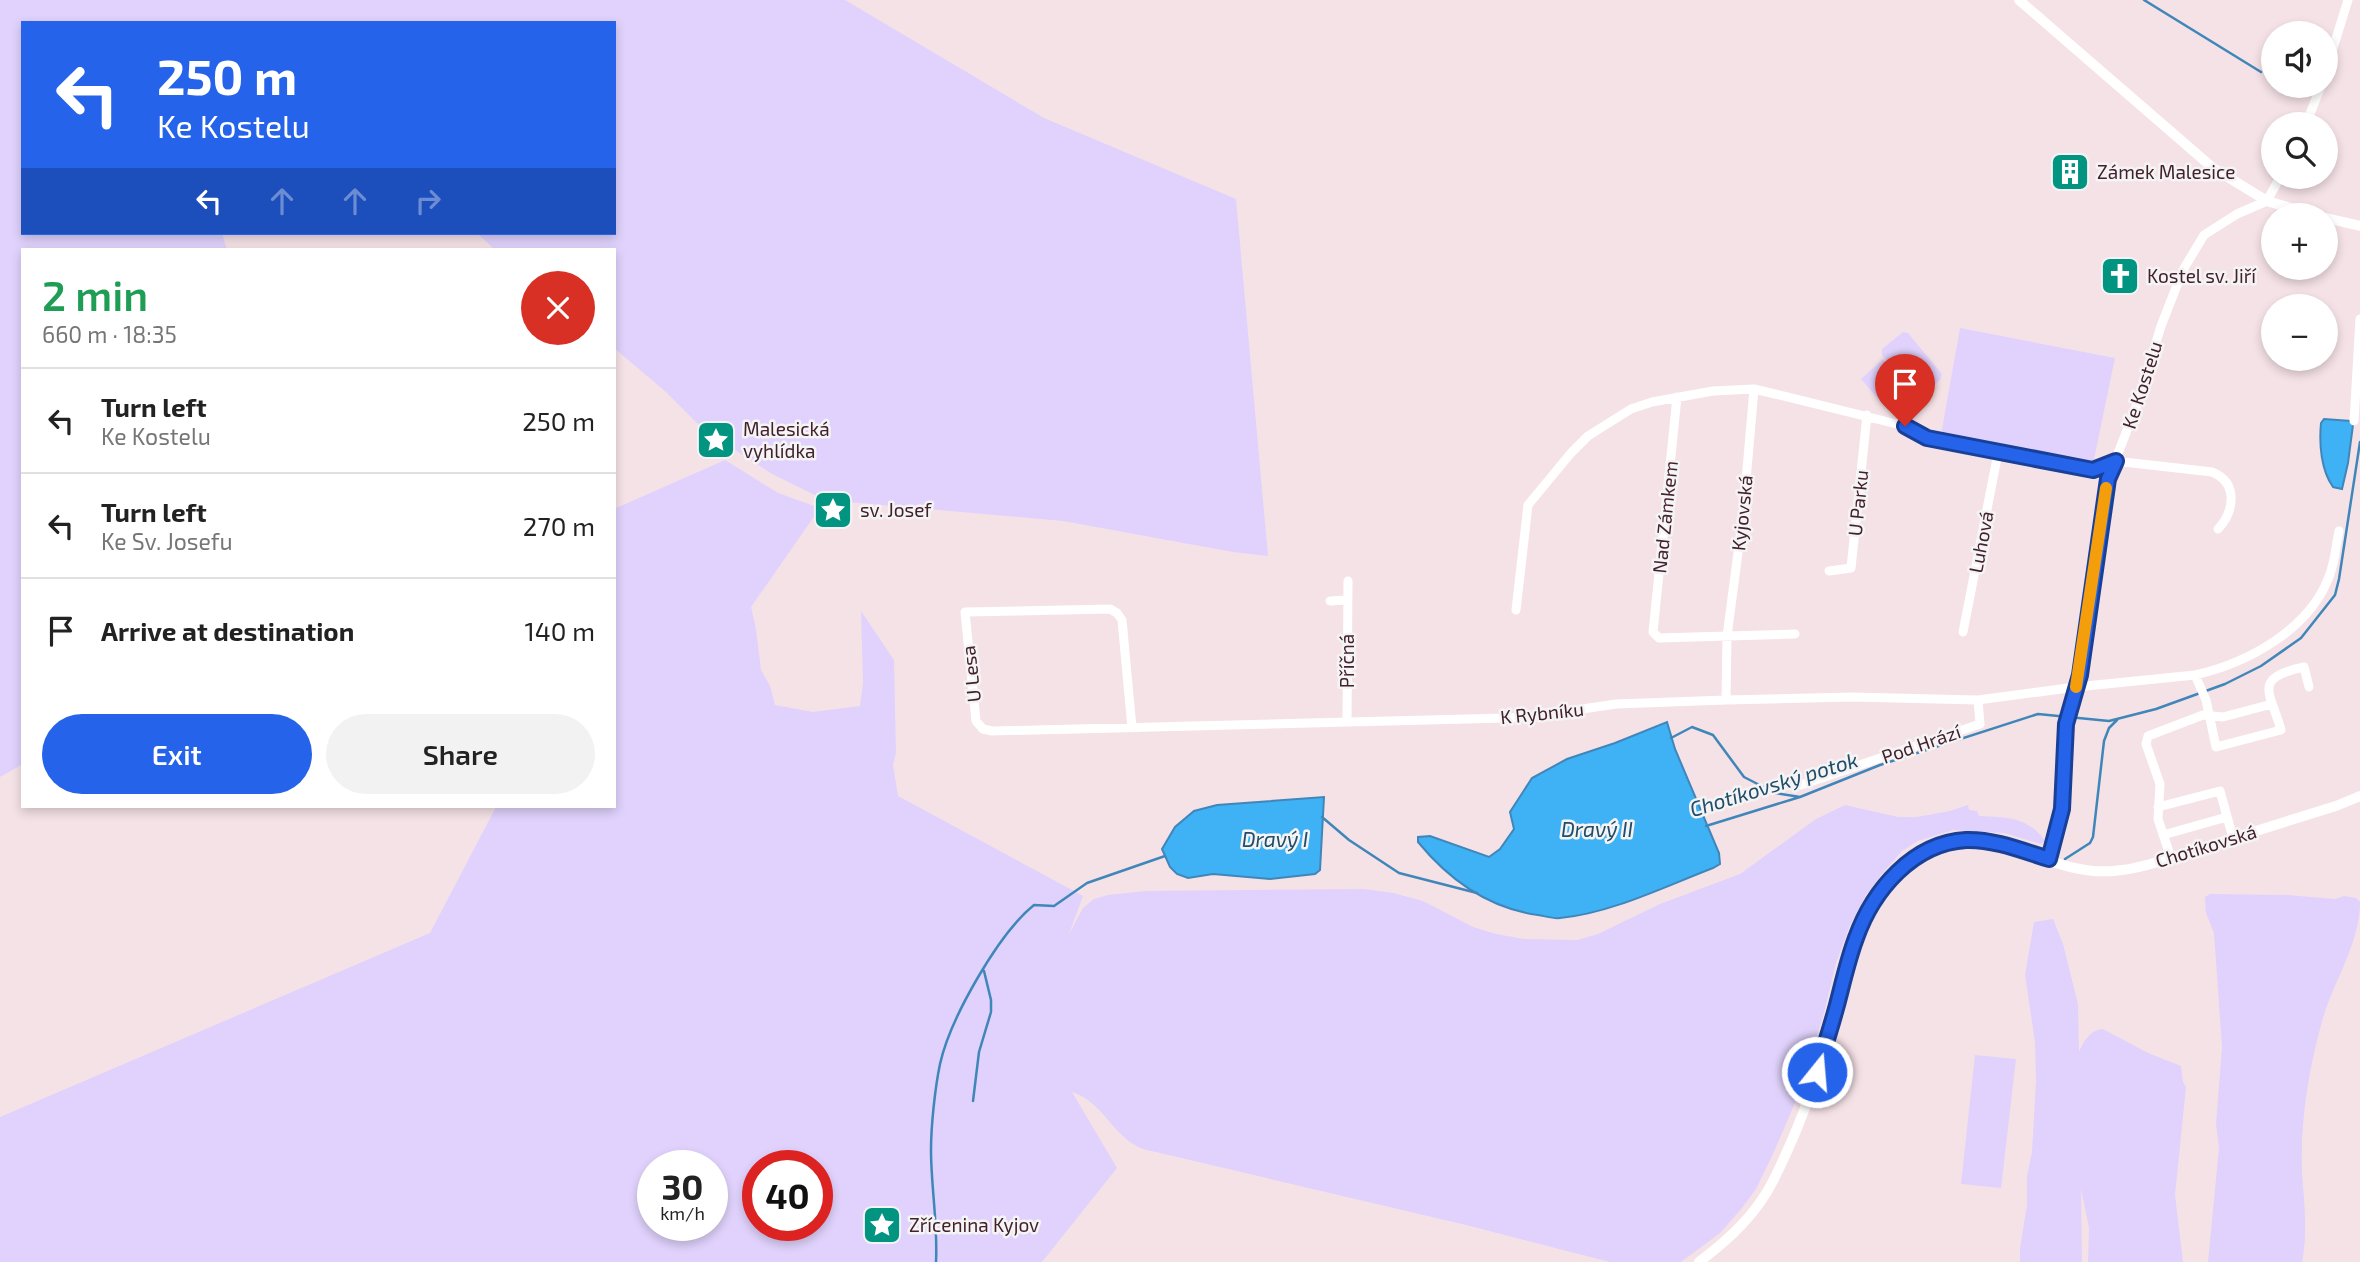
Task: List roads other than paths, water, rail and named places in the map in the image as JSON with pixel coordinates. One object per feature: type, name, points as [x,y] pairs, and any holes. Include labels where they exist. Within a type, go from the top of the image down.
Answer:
[{"type":"street","points":[[2019,0],[2213,168],[2274,203]]},
{"type":"street","points":[[2338,32],[2348,0]]},
{"type":"street","points":[[2267,201],[2274,189]]},
{"type":"street","name":"Ke Kostelu","points":[[2049,859],[2063,798],[2066,724],[2076,687],[2108,479],[2140,396],[2161,326],[2190,258],[2204,235],[2236,214],[2267,201]]},
{"type":"street","points":[[2338,221],[2360,226]]},
{"type":"street","points":[[2354,421],[2360,319]]},
{"type":"street","points":[[1516,610],[1528,505],[1571,453],[1588,436],[1631,409],[1713,391],[1754,389],[1867,415],[1905,426],[1927,438],[2093,470],[2116,461],[2212,472],[2222,476],[2230,489],[2228,518],[2218,529]]},
{"type":"street","name":"Kyjovská","points":[[1726,700],[1727,636],[1743,515],[1754,389]]},
{"type":"street","name":"Nad Zámkem","points":[[1677,397],[1653,632],[1657,637],[1727,636]]},
{"type":"street","name":"U Parku","points":[[1829,571],[1852,568],[1867,415]]},
{"type":"street","name":"Luhová","points":[[1963,632],[1998,453]]},
{"type":"street","name":"K Rybníku","points":[[1132,728],[1528,717],[1616,704],[1726,700],[1852,697],[1978,700],[2076,687],[2196,680],[2287,635],[2327,582],[2334,562],[2339,531]]},
{"type":"street","name":"Příčná","points":[[1347,722],[1348,580]]},
{"type":"street","points":[[1330,601],[1347,600]]},
{"type":"street","name":"U Lesa","points":[[1110,609],[1117,613],[1122,620],[1132,728],[983,729],[976,721],[965,612],[1110,609]]},
{"type":"street","points":[[1727,636],[1795,634]]},
{"type":"street","points":[[2196,680],[2206,700],[2216,747],[2281,730],[2269,696],[2269,685],[2275,677],[2288,670],[2304,667],[2309,687]]},
{"type":"street","name":"Pod Hrází","points":[[1801,785],[1980,724],[1978,700]]},
{"type":"street","points":[[2171,858],[2158,819],[2160,784],[2146,744],[2148,736],[2208,715],[2223,717],[2272,704]]},
{"type":"street","points":[[2158,807],[2220,791],[2233,838]]},
{"type":"street","name":"Chotíkovská","points":[[1699,1262],[1721,1246],[1753,1213],[1772,1183],[1810,1094],[1856,936],[1880,893],[1909,862],[1944,843],[1968,840],[1999,844],[2083,869],[2109,872],[2171,858],[2360,796]]},
{"type":"street","points":[[2163,835],[2227,817]]},
{"type":"water","points":[[2324,419],[2351,421],[2353,425],[2342,489],[2333,487],[2323,465],[2320,431]]},
{"type":"water","name":"Dravý II","points":[[1667,722],[1675,749],[1719,853],[1720,864],[1713,868],[1618,905],[1555,918],[1520,911],[1486,899],[1443,869],[1418,842],[1418,837],[1430,836],[1489,857],[1500,849],[1514,829],[1510,812],[1532,778],[1567,759]]},
{"type":"water","name":"Dravý I","points":[[1324,797],[1320,870],[1315,874],[1270,879],[1213,874],[1188,878],[1177,874],[1170,867],[1162,849],[1175,827],[1194,811],[1217,805]]},
{"type":"waterway","points":[[2144,0],[2261,72]]},
{"type":"waterway","name":"Chotíkovský potok","points":[[1706,826],[1800,797],[1880,765],[2038,714],[2109,721],[2156,709],[2225,684],[2261,666],[2301,638],[2335,595],[2360,442]]},
{"type":"waterway","points":[[2065,859],[2090,843],[2093,837],[2104,741],[2109,728],[2117,720]]},
{"type":"waterway","points":[[1671,738],[1692,727],[1713,735],[1744,777],[1775,793],[1800,797]]},
{"type":"waterway","name":"Chotíkovský potok","points":[[1322,817],[1349,840],[1399,873],[1477,893]]},
{"type":"waterway","name":"Chotíkovský potok","points":[[936,1262],[931,1150],[936,1084],[945,1045],[977,978],[1020,918],[1034,905],[1054,906],[1087,883],[1165,856]]},
{"type":"waterway","points":[[973,1101],[979,1052],[991,1012],[984,971]]},
{"type":"place","name":"Zámek Malesice","points":[[2070,172]]},
{"type":"place","name":"Kostel sv. Jiří","points":[[2120,276]]},
{"type":"place","name":"Malesická vyhlídka","points":[[716,440]]},
{"type":"place","name":"sv. Josef","points":[[833,510]]},
{"type":"place","name":"Zřícenina Kyjov","points":[[882,1225]]}]
